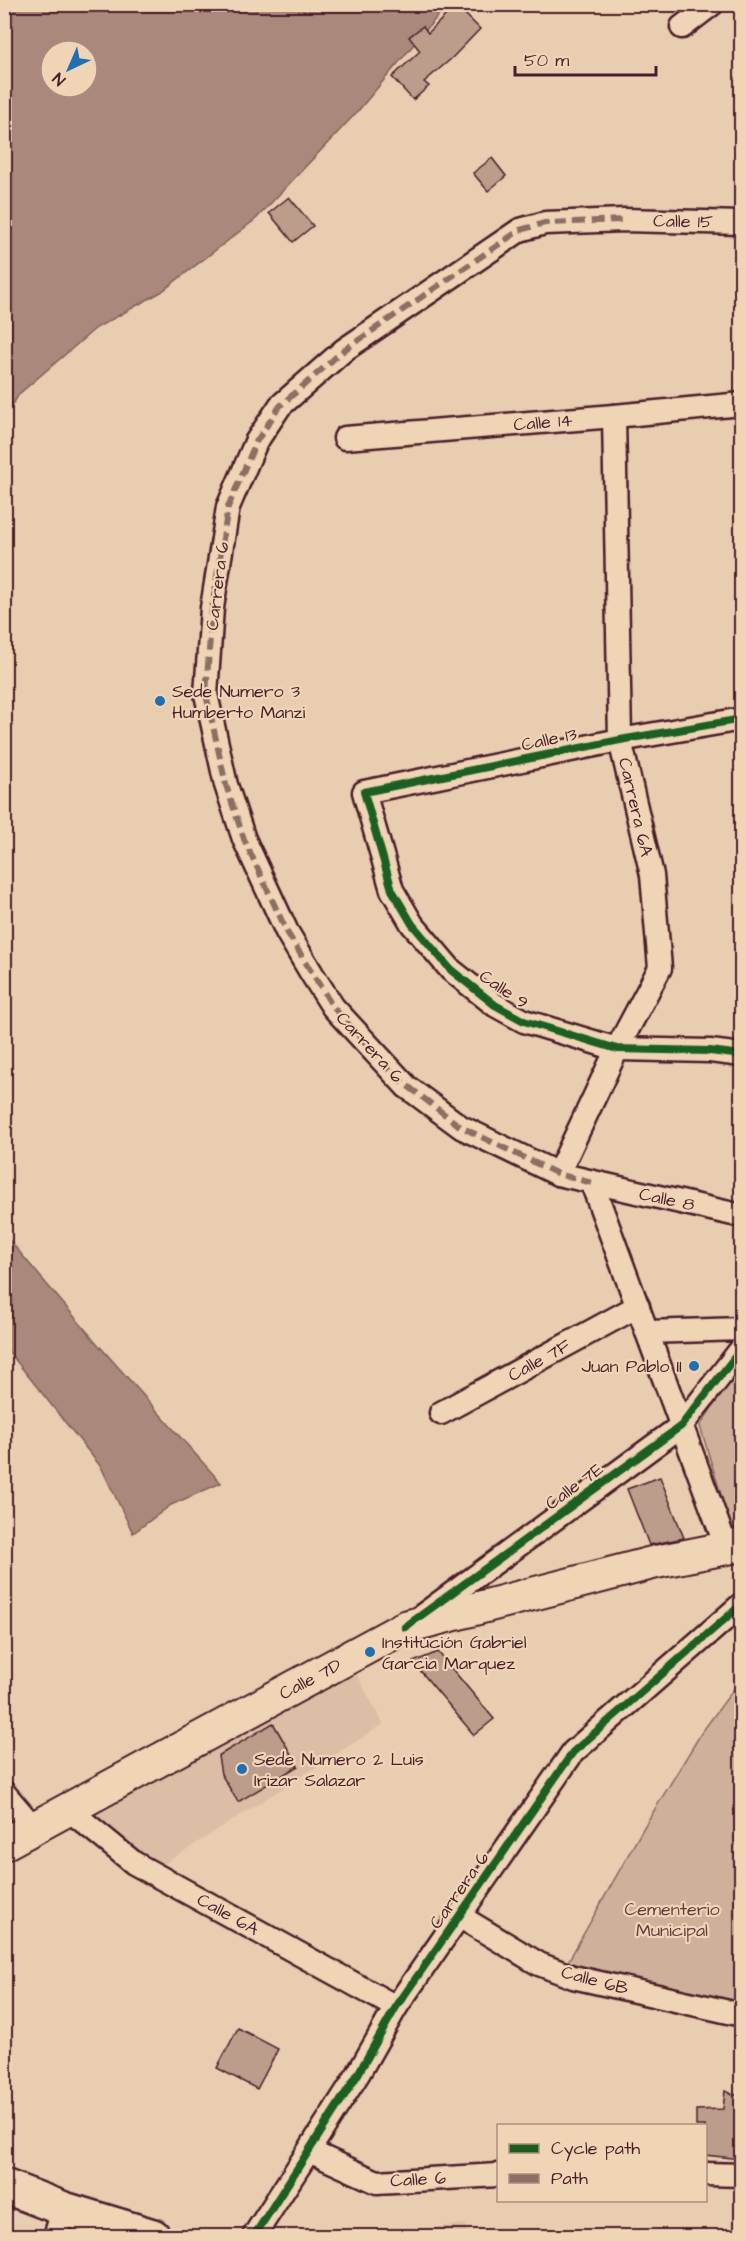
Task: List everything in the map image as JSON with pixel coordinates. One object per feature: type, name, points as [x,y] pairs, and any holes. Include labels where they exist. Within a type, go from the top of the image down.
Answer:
[{"type":"main road","name":"Calle 7D","points":[[4,1844],[405,1627],[656,1562],[734,1547]]},
{"type":"main road","points":[[4,2186],[59,2223],[153,2236]]},
{"type":"street","points":[[682,27],[712,4]]},
{"type":"street","name":"Calle 15","points":[[256,442],[280,406],[344,350],[520,230],[544,224],[624,220],[741,223]]},
{"type":"street","name":"Calle 14","points":[[345,438],[741,404]]},
{"type":"street","name":"Carrera 6A","points":[[558,1174],[617,1049],[660,968],[652,874],[620,740],[614,416]]},
{"type":"street","name":"Carrera 6","points":[[256,442],[228,507],[212,608],[206,694],[226,785],[244,839],[287,932],[333,1007],[395,1076],[461,1127],[558,1174],[592,1183]]},
{"type":"street","name":"Calle 13","points":[[364,792],[620,740],[741,719]]},
{"type":"street","name":"Calle 9","points":[[364,792],[392,890],[412,924],[451,970],[495,1005],[524,1022],[617,1049],[710,1051],[741,1055]]},
{"type":"street","points":[[592,1183],[681,1426],[734,1547]]},
{"type":"street","name":"Calle 8","points":[[592,1183],[741,1216]]},
{"type":"street","name":"Calle 7F","points":[[441,1413],[638,1306]]},
{"type":"street","points":[[647,1332],[741,1329]]},
{"type":"street","name":"Calle 7E","points":[[405,1627],[681,1426],[741,1348]]},
{"type":"street","name":"Carrera 6","points":[[254,2236],[358,2074],[396,2007],[573,1752],[741,1604]]},
{"type":"street","points":[[4,1793],[33,1827]]},
{"type":"street","name":"Calle 6A","points":[[68,1809],[134,1863],[396,2007]]},
{"type":"street","name":"Calle 6B","points":[[459,1916],[539,1964],[573,1977],[741,2015]]},
{"type":"street","name":"Calle 6","points":[[309,2151],[377,2182],[497,2175]]},
{"type":"street","points":[[707,2174],[741,2175]]},
{"type":"shaded area","points":[[5,5],[447,5],[358,111],[256,219],[161,292],[96,328],[19,394],[5,418]]},
{"type":"shaded area","points":[[5,1235],[221,1483],[171,1505],[133,1533],[101,1467],[5,1347]]},
{"type":"shaded area","points":[[355,1671],[383,1724],[156,1869],[86,1816]]},
{"type":"shaded area","points":[[465,2224],[468,2236],[431,2236],[430,2228]]},
{"type":"green space","points":[[741,1363],[742,1534],[734,1537],[700,1426]]},
{"type":"green space","name":"Cementerio Municipal","points":[[741,1679],[741,2005],[565,1967],[644,1827],[702,1732]]},
{"type":"building","points":[[456,5],[480,29],[451,59],[424,82],[429,86],[413,100],[392,77],[420,51],[409,37],[423,26],[428,33]]},
{"type":"building","points":[[492,158],[506,176],[488,191],[473,173]]},
{"type":"building","points":[[289,197],[313,226],[293,242],[269,213]]},
{"type":"building","points":[[660,1477],[684,1538],[649,1545],[627,1489]]},
{"type":"building","points":[[438,1652],[494,1719],[474,1735],[413,1662]]},
{"type":"building","points":[[273,1723],[298,1766],[238,1802],[221,1774],[218,1756]]},
{"type":"building","points":[[238,2028],[278,2049],[257,2089],[217,2068]]},
{"type":"building","points":[[725,2091],[741,2097],[741,2159],[707,2155],[707,2124],[696,2124],[696,2110],[723,2109]]},
{"type":"marked path","points":[[592,1183],[558,1174],[461,1127],[395,1076],[333,1007],[287,932],[244,839],[226,785],[206,694],[212,608],[228,507],[256,442],[280,406],[344,350],[520,230],[545,223],[624,220]]},
{"type":"cycle path","points":[[742,719],[620,740],[364,792],[392,890],[412,924],[451,970],[495,1005],[524,1021],[617,1049],[710,1051],[742,1055]]},
{"type":"cycle path","points":[[405,1627],[681,1426],[742,1348]]},
{"type":"cycle path","points":[[254,2236],[358,2074],[396,2007],[573,1752],[742,1604]]},
{"type":"place","name":"Sede Numero 3 Humberto Manzi","points":[[160,701]]},
{"type":"place","name":"Juan Pablo II","points":[[694,1366]]},
{"type":"place","name":"Institución Gabriel Garcia Marquez","points":[[370,1652]]},
{"type":"place","name":"Sede Numero 2 Luis Irizar Salazar","points":[[242,1769]]}]
